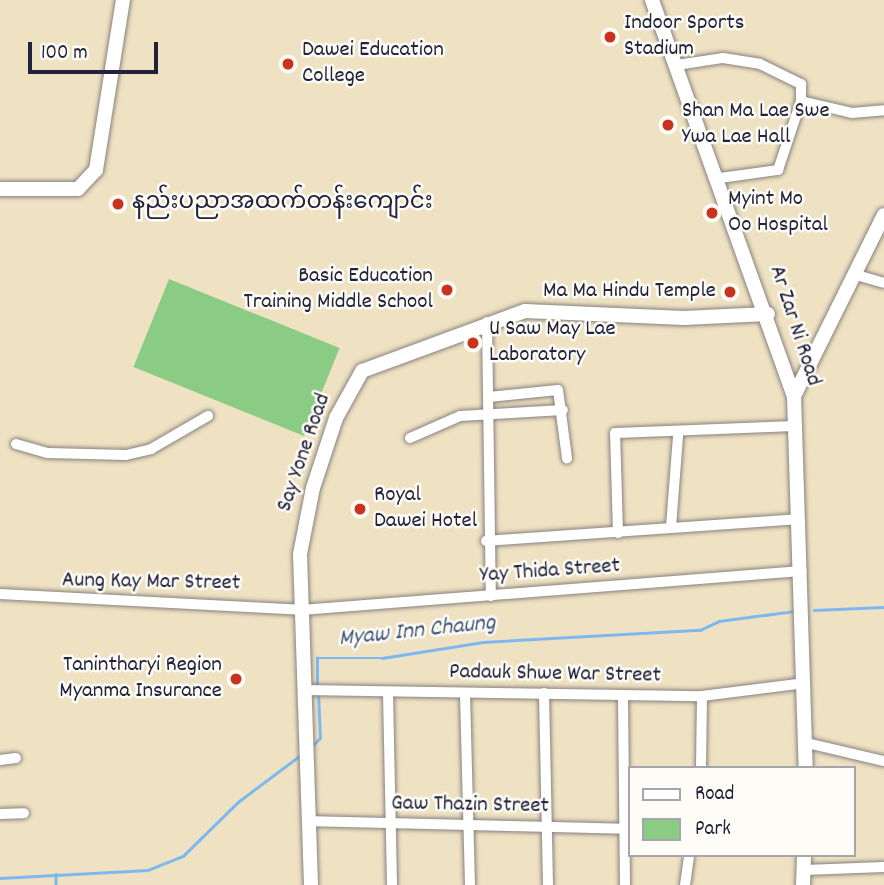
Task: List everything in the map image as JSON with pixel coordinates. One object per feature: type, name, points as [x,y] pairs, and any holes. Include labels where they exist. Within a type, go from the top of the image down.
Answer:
[{"type":"main road","points":[[0,189],[78,189],[96,170],[123,0]]},
{"type":"main road","name":"Ar Zar Ni Road","points":[[652,0],[720,178],[794,396],[806,766]]},
{"type":"main road","points":[[794,396],[813,352],[884,215]]},
{"type":"main road","name":"Say Yone Road","points":[[311,885],[301,610],[305,517],[336,418],[362,371],[487,322],[547,310],[684,318],[768,314]]},
{"type":"main road","points":[[781,356],[813,352]]},
{"type":"street","points":[[677,65],[723,58],[760,64],[801,84],[801,101],[778,170],[720,178]]},
{"type":"street","points":[[801,101],[852,113],[884,110]]},
{"type":"street","points":[[853,274],[884,283]]},
{"type":"street","points":[[487,322],[489,397],[486,541],[491,596]]},
{"type":"street","points":[[489,397],[558,390],[563,410],[567,458]]},
{"type":"street","points":[[410,438],[487,412],[563,410]]},
{"type":"street","points":[[16,444],[48,453],[126,455],[151,449],[208,416]]},
{"type":"street","points":[[618,533],[615,433],[678,435],[796,426]]},
{"type":"street","points":[[671,527],[678,435]]},
{"type":"street","points":[[486,541],[799,519]]},
{"type":"street","name":"Yay Thida Street","points":[[301,610],[801,571]]},
{"type":"street","name":"Aung Kay Mar Street","points":[[0,594],[301,610]]},
{"type":"street","name":"Padauk Shwe War Street","points":[[304,690],[702,696],[805,683]]},
{"type":"street","points":[[388,693],[392,885]]},
{"type":"street","points":[[544,693],[548,885]]},
{"type":"street","points":[[465,694],[470,885]]},
{"type":"street","points":[[623,696],[627,829],[625,885]]},
{"type":"street","points":[[701,766],[702,696]]},
{"type":"street","points":[[807,743],[884,761]]},
{"type":"street","points":[[0,760],[16,758]]},
{"type":"street","points":[[0,814],[24,813]]},
{"type":"street","name":"Gaw Thazin Street","points":[[309,821],[627,829]]},
{"type":"street","points":[[685,885],[688,857]]},
{"type":"street","points":[[804,870],[884,867]]},
{"type":"green space","points":[[169,279],[340,348],[304,436],[133,367]]},
{"type":"waterway","name":"Myaw Inn Chaung","points":[[814,610],[884,607]]},
{"type":"waterway","name":"Myaw Inn Chaung","points":[[317,686],[317,658],[382,658],[483,642],[700,630],[719,621],[795,611]]},
{"type":"waterway","name":"Myaw Inn Chaung","points":[[310,748],[320,738],[318,692]]},
{"type":"waterway","name":"Myaw Inn Chaung","points":[[0,878],[148,870],[183,856],[238,802],[302,754]]},
{"type":"waterway","points":[[56,874],[56,885]]},
{"type":"place","name":"Indoor Sports Stadium","points":[[610,37]]},
{"type":"place","name":"Dawei Education College","points":[[288,64]]},
{"type":"place","name":"Shan Ma Lae Swe Ywa Lae Hall","points":[[668,125]]},
{"type":"place","name":"နည်းပညာအထက်တန်းကျောင်း","points":[[118,204]]},
{"type":"place","name":"Myint Mo Oo Hospital","points":[[712,213]]},
{"type":"place","name":"Basic Education Training Middle School","points":[[447,290]]},
{"type":"place","name":"Ma Ma Hindu Temple","points":[[730,292]]},
{"type":"place","name":"U Saw May Lae Laboratory","points":[[473,343]]},
{"type":"place","name":"Royal Dawei Hotel","points":[[360,509]]},
{"type":"place","name":"Tanintharyi Region Myanma Insurance","points":[[236,679]]}]
